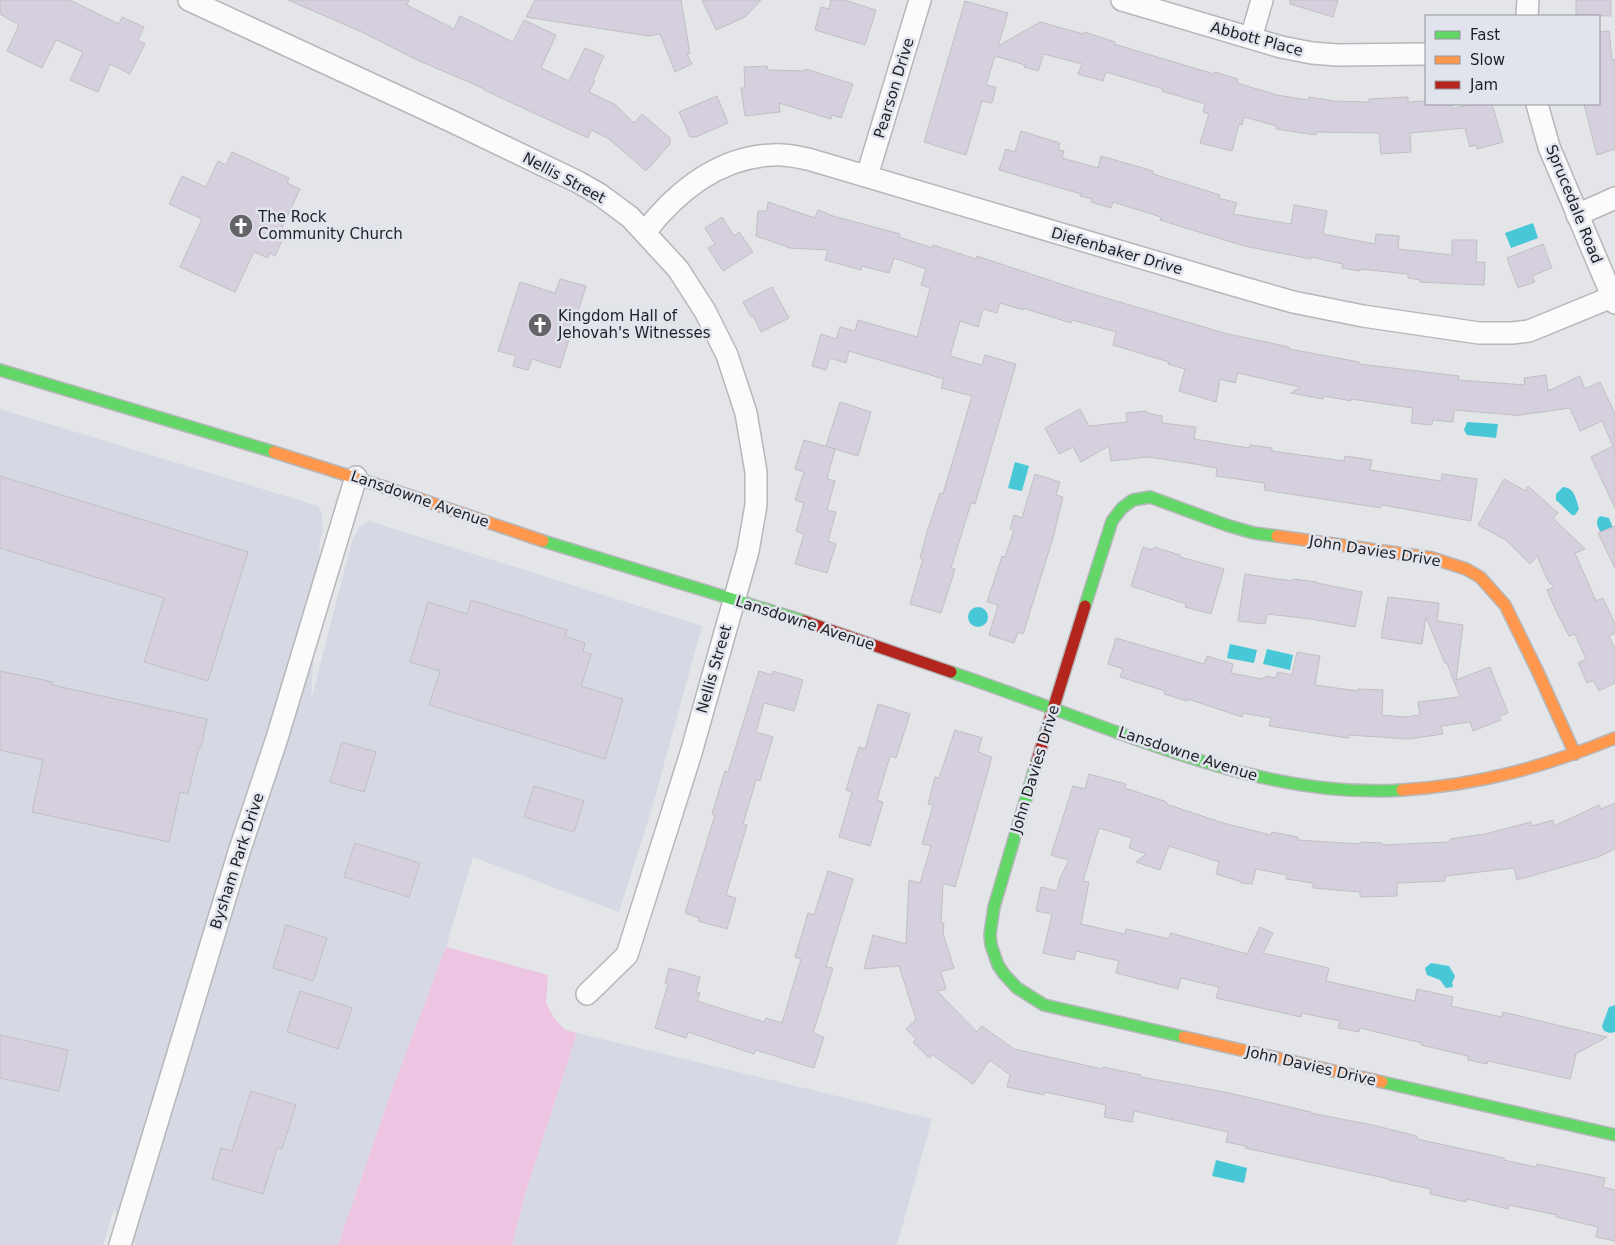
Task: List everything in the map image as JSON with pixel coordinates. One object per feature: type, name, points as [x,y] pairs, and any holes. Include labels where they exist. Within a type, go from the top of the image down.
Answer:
[{"type":"street","name":"Nellis Street","points":[[189,0],[311,55],[578,182],[617,207],[645,232],[678,269],[705,310],[727,355],[746,413],[756,472],[756,504],[748,551],[691,753],[627,955],[587,994]]},
{"type":"street","name":"Pearson Drive","points":[[867,176],[920,0]]},
{"type":"street","name":"Abbott Place","points":[[1122,0],[1281,47],[1312,53],[1337,55],[1425,54]]},
{"type":"street","points":[[1251,38],[1262,0]]},
{"type":"street","points":[[1527,15],[1528,0]]},
{"type":"street","name":"Sprucedale Road","points":[[1537,105],[1549,147],[1614,300]]},
{"type":"street","name":"Diefenbaker Drive","points":[[645,232],[669,204],[700,178],[724,167],[749,159],[775,154],[808,159],[1238,287],[1293,302],[1363,316],[1479,333],[1512,333],[1529,331],[1614,300]]},
{"type":"street","points":[[1577,215],[1615,198]]},
{"type":"street","name":"Lansdowne Avenue","points":[[0,370],[356,477],[573,550],[759,606],[1211,764],[1267,779],[1323,788],[1376,791],[1440,788],[1512,775],[1575,754],[1615,738]]},
{"type":"street","name":"Bysham Park Drive","points":[[120,1245],[239,852],[280,730],[356,477]]},
{"type":"street","name":"John Davies Drive","points":[[1575,754],[1506,605],[1480,577],[1466,569],[1432,558],[1254,533],[1204,518],[1150,497],[1133,500],[1122,508],[1112,521],[1053,708],[994,910],[990,931],[991,945],[999,969],[1020,992],[1044,1005],[1615,1135]]},
{"type":"shaded area","points":[[0,409],[318,506],[322,514],[323,531],[320,541],[311,700],[352,541],[359,528],[369,521],[702,626],[652,808],[619,912],[473,857],[446,947],[393,1087],[338,1245],[136,1245],[114,1209],[103,1245],[0,1245]]},
{"type":"shaded area","points":[[446,947],[548,975],[546,1003],[554,1018],[565,1030],[577,1033],[526,1191],[512,1245],[338,1245],[393,1087]]},
{"type":"shaded area","points":[[577,1033],[932,1119],[897,1245],[512,1245],[526,1191]]},
{"type":"water","points":[[1533,223],[1538,238],[1511,248],[1505,233]]},
{"type":"water","points":[[1467,422],[1498,424],[1496,438],[1467,435],[1464,430]]},
{"type":"water","points":[[1015,462],[1029,466],[1022,491],[1008,488]]},
{"type":"water","points":[[1563,487],[1570,489],[1576,498],[1579,509],[1575,515],[1572,515],[1556,500],[1556,494]]},
{"type":"water","points":[[1600,516],[1609,518],[1615,533],[1604,538],[1597,524]]},
{"type":"water","points":[[974,607],[982,607],[988,613],[988,621],[982,627],[974,627],[968,621],[968,613]]},
{"type":"water","points":[[1230,644],[1257,650],[1254,663],[1227,658]]},
{"type":"water","points":[[1267,649],[1293,655],[1290,670],[1263,664]]},
{"type":"water","points":[[1431,963],[1449,966],[1455,976],[1452,983],[1453,987],[1446,988],[1440,980],[1427,975],[1425,968]]},
{"type":"water","points":[[1615,1005],[1615,1032],[1610,1033],[1604,1031],[1602,1026],[1609,1007]]},
{"type":"water","points":[[1216,1160],[1247,1168],[1244,1183],[1212,1176]]},
{"type":"building","points":[[0,0],[70,0],[119,24],[122,17],[144,27],[138,40],[145,44],[130,74],[110,64],[98,92],[70,80],[83,52],[56,40],[42,68],[7,51],[19,25],[0,14]]},
{"type":"building","points":[[288,0],[409,0],[407,5],[454,29],[460,16],[513,42],[524,20],[556,35],[541,68],[569,81],[585,48],[604,56],[589,92],[616,105],[634,123],[642,114],[670,138],[670,144],[646,171],[609,139],[591,130],[588,138],[485,89],[415,59],[364,33]]},
{"type":"building","points":[[535,0],[681,0],[690,54],[687,54],[692,64],[675,72],[660,34],[649,36],[526,17]]},
{"type":"building","points":[[702,0],[761,0],[745,17],[716,30]]},
{"type":"building","points":[[831,0],[844,0],[876,10],[865,45],[815,30],[821,7],[829,9]]},
{"type":"building","points":[[1290,0],[1338,0],[1333,17],[1290,4]]},
{"type":"building","points":[[1576,0],[1611,0],[1611,16],[1576,15]]},
{"type":"building","points":[[965,1],[1008,13],[998,46],[1040,22],[1083,34],[1084,32],[1115,42],[1114,44],[1214,74],[1215,72],[1238,79],[1237,83],[1277,95],[1308,100],[1309,97],[1334,101],[1369,102],[1369,99],[1408,97],[1408,102],[1425,101],[1425,105],[1452,105],[1452,109],[1467,105],[1492,105],[1503,142],[1477,149],[1476,145],[1470,147],[1465,128],[1410,133],[1411,152],[1381,154],[1379,133],[1316,132],[1316,135],[1276,129],[1277,126],[1244,117],[1242,125],[1239,124],[1232,151],[1200,143],[1209,114],[1203,112],[1205,104],[1106,72],[1103,81],[1078,74],[1082,64],[1044,54],[1038,71],[995,56],[986,85],[996,87],[992,103],[982,101],[966,155],[924,142]]},
{"type":"building","points":[[1609,31],[1612,60],[1615,59],[1615,149],[1597,155],[1584,105],[1600,105],[1600,32]]},
{"type":"building","points":[[767,66],[768,70],[805,71],[806,69],[853,84],[841,118],[832,115],[831,119],[779,103],[780,112],[745,116],[741,88],[745,88],[744,67]]},
{"type":"building","points":[[717,96],[728,123],[696,137],[690,137],[679,112]]},
{"type":"building","points":[[1021,131],[1060,143],[1058,150],[1064,151],[1062,158],[1098,168],[1101,156],[1153,171],[1153,174],[1220,195],[1219,198],[1237,203],[1233,214],[1291,224],[1294,205],[1327,211],[1323,234],[1375,244],[1376,234],[1399,236],[1398,249],[1452,255],[1452,240],[1477,240],[1476,262],[1485,262],[1484,285],[1420,282],[1420,280],[1408,278],[1408,274],[1342,268],[1343,264],[1244,246],[1160,220],[1161,217],[1113,202],[1111,208],[1091,202],[1092,199],[1080,196],[1081,194],[999,170],[1006,149],[1015,152]]},
{"type":"building","name":"The Rock Community Church","points":[[232,152],[289,178],[287,183],[300,189],[280,232],[285,234],[275,256],[270,253],[268,258],[254,252],[235,292],[180,267],[202,219],[169,204],[182,176],[206,187],[218,161],[226,165]]},
{"type":"building","points":[[768,202],[815,218],[818,210],[833,216],[900,234],[899,237],[933,248],[933,245],[976,259],[977,256],[1079,290],[1224,333],[1289,347],[1289,349],[1359,362],[1359,364],[1459,376],[1458,380],[1525,385],[1524,378],[1546,375],[1548,391],[1580,376],[1585,389],[1600,382],[1615,414],[1615,508],[1591,457],[1613,446],[1602,421],[1580,431],[1570,408],[1513,416],[1454,410],[1453,422],[1433,420],[1432,425],[1411,423],[1413,408],[1324,396],[1323,399],[1291,393],[1300,387],[1238,373],[1235,383],[1220,379],[1216,402],[1179,391],[1185,369],[1168,364],[1169,362],[1113,345],[1116,332],[1072,320],[1071,323],[1000,303],[997,313],[983,309],[978,327],[960,321],[950,356],[982,365],[985,355],[1016,364],[975,504],[971,503],[951,568],[955,569],[941,613],[910,604],[923,559],[920,558],[928,529],[940,493],[943,494],[972,396],[941,388],[944,379],[849,351],[846,363],[830,358],[826,370],[812,366],[821,334],[836,339],[840,327],[855,331],[858,320],[917,337],[930,288],[921,285],[926,269],[894,258],[889,273],[862,266],[861,270],[825,260],[828,250],[790,248],[756,236],[758,211],[767,211]]},
{"type":"building","points":[[722,217],[734,236],[739,232],[753,252],[723,271],[708,248],[715,244],[705,228]]},
{"type":"building","points":[[1543,244],[1552,268],[1532,276],[1535,282],[1518,288],[1507,258]]},
{"type":"building","name":"Kingdom Hall of Jehovah's Witnesses","points":[[560,279],[586,286],[560,368],[532,359],[528,370],[513,366],[516,356],[498,351],[520,282],[555,293]]},
{"type":"building","points":[[772,287],[789,318],[761,332],[743,302]]},
{"type":"building","points":[[840,402],[871,412],[858,456],[826,446]]},
{"type":"building","points":[[1080,409],[1089,426],[1127,422],[1126,413],[1146,411],[1147,413],[1162,416],[1162,423],[1196,427],[1194,439],[1249,448],[1250,445],[1272,448],[1272,451],[1344,461],[1345,456],[1372,460],[1370,470],[1441,481],[1442,474],[1477,479],[1471,521],[1382,505],[1381,508],[1264,490],[1265,483],[1216,476],[1217,468],[1202,465],[1148,457],[1111,461],[1109,446],[1081,462],[1073,447],[1059,454],[1045,428]]},
{"type":"building","points":[[804,440],[835,449],[827,479],[835,481],[827,510],[836,512],[828,541],[836,544],[827,573],[795,564],[804,534],[796,531],[804,503],[795,500],[804,472],[795,469]]},
{"type":"building","points":[[1035,474],[1060,482],[1056,495],[1063,497],[1053,538],[1023,634],[1018,632],[1014,643],[989,635],[998,605],[987,602],[1002,556],[1005,557],[1014,530],[1010,529],[1014,515],[1022,518]]},
{"type":"building","points":[[0,476],[248,552],[208,681],[144,662],[164,598],[0,548]]},
{"type":"building","points":[[1504,479],[1526,491],[1528,486],[1558,513],[1553,518],[1585,549],[1575,553],[1596,601],[1603,598],[1615,624],[1615,633],[1609,636],[1615,649],[1615,683],[1599,691],[1593,680],[1587,683],[1578,663],[1586,659],[1575,634],[1569,636],[1556,611],[1547,590],[1554,587],[1548,581],[1537,556],[1530,564],[1506,540],[1478,525]]},
{"type":"building","points":[[1615,526],[1615,568],[1598,533]]},
{"type":"building","points":[[1143,547],[1153,550],[1154,547],[1180,555],[1180,557],[1224,569],[1211,614],[1185,607],[1186,604],[1131,586]]},
{"type":"building","points":[[1245,574],[1292,581],[1293,579],[1317,582],[1362,592],[1355,627],[1267,614],[1265,624],[1238,621]]},
{"type":"building","points":[[1388,597],[1439,603],[1437,621],[1463,625],[1456,680],[1490,667],[1508,713],[1499,716],[1501,720],[1473,731],[1470,722],[1441,726],[1443,734],[1408,739],[1349,735],[1348,738],[1269,726],[1271,718],[1243,713],[1242,717],[1188,699],[1187,701],[1164,694],[1165,691],[1120,677],[1123,669],[1108,664],[1116,638],[1204,664],[1207,656],[1233,664],[1231,673],[1262,679],[1266,676],[1275,678],[1278,672],[1292,675],[1297,652],[1320,656],[1315,685],[1358,691],[1358,689],[1383,690],[1382,715],[1405,717],[1420,715],[1418,702],[1460,697],[1426,617],[1422,644],[1381,638]]},
{"type":"building","points":[[471,600],[567,630],[565,636],[585,643],[583,652],[591,654],[581,686],[623,699],[605,759],[429,705],[440,671],[410,662],[428,602],[467,614]]},
{"type":"building","points":[[0,671],[53,682],[52,685],[207,719],[188,794],[180,792],[169,842],[32,812],[43,760],[0,750]]},
{"type":"building","points":[[759,671],[772,675],[773,671],[803,680],[794,711],[764,703],[756,732],[773,737],[760,781],[756,780],[743,824],[747,825],[726,895],[736,898],[727,929],[698,921],[699,918],[685,913],[715,815],[712,814],[721,784],[725,771],[728,772]]},
{"type":"building","points":[[878,704],[910,714],[896,758],[890,756],[877,800],[883,802],[870,846],[839,837],[852,792],[846,790],[859,747],[865,749]]},
{"type":"building","points":[[955,730],[982,738],[978,752],[992,757],[955,887],[943,883],[941,923],[944,923],[943,934],[954,968],[941,972],[946,989],[937,991],[977,1032],[982,1026],[1014,1049],[1102,1069],[1103,1067],[1141,1075],[1141,1077],[1225,1092],[1311,1113],[1377,1126],[1417,1136],[1417,1139],[1536,1167],[1537,1164],[1605,1178],[1603,1187],[1615,1190],[1615,1241],[1596,1237],[1598,1227],[1556,1217],[1557,1215],[1509,1205],[1508,1209],[1467,1199],[1466,1202],[1430,1194],[1431,1189],[1245,1148],[1246,1146],[1226,1142],[1228,1132],[1134,1111],[1132,1122],[1104,1117],[1106,1105],[1045,1092],[1044,1095],[1007,1087],[1010,1075],[990,1060],[973,1084],[933,1055],[929,1058],[913,1042],[916,1039],[906,1029],[916,1019],[899,966],[864,969],[873,935],[906,944],[909,880],[920,883],[931,846],[922,844],[933,805],[928,804],[935,777],[939,778]]},
{"type":"building","points":[[342,742],[376,752],[364,792],[330,782]]},
{"type":"building","points":[[1089,774],[1126,784],[1125,788],[1223,823],[1271,835],[1272,832],[1298,837],[1298,840],[1360,844],[1360,842],[1382,843],[1382,845],[1450,842],[1450,839],[1485,834],[1531,822],[1532,826],[1553,820],[1554,826],[1599,805],[1601,809],[1615,803],[1615,849],[1598,857],[1517,880],[1514,868],[1445,876],[1445,881],[1397,883],[1397,896],[1360,897],[1360,892],[1313,888],[1313,883],[1286,879],[1287,875],[1256,869],[1252,884],[1241,883],[1216,874],[1219,862],[1169,846],[1160,870],[1136,862],[1146,854],[1129,848],[1132,838],[1099,828],[1083,881],[1089,882],[1081,924],[1125,934],[1126,929],[1169,939],[1171,933],[1247,954],[1260,927],[1273,933],[1263,953],[1329,968],[1326,981],[1415,1001],[1417,989],[1453,997],[1451,1006],[1502,1017],[1503,1012],[1607,1037],[1574,1055],[1576,1055],[1570,1079],[1488,1061],[1487,1064],[1468,1060],[1468,1056],[1360,1028],[1359,1032],[1338,1028],[1340,1021],[1302,1013],[1301,1017],[1216,998],[1219,987],[1181,978],[1178,989],[1116,973],[1119,961],[1076,951],[1074,960],[1043,953],[1052,914],[1036,911],[1041,887],[1057,891],[1060,878],[1069,860],[1051,855],[1073,786],[1085,789]]},
{"type":"building","points":[[534,786],[584,801],[574,832],[524,817]]},
{"type":"building","points":[[355,843],[420,863],[409,897],[344,877]]},
{"type":"building","points":[[828,871],[853,879],[826,967],[833,968],[813,1033],[824,1037],[814,1068],[756,1050],[754,1054],[688,1032],[686,1038],[655,1028],[668,984],[665,983],[669,968],[700,977],[696,992],[700,993],[697,1001],[764,1022],[766,1018],[782,1023],[801,959],[795,957],[808,913],[814,915]]},
{"type":"building","points":[[286,925],[327,938],[313,981],[273,968]]},
{"type":"building","points":[[300,991],[352,1008],[338,1049],[287,1032]]},
{"type":"building","points":[[0,1035],[68,1050],[59,1091],[0,1078]]},
{"type":"building","points":[[251,1091],[296,1105],[282,1149],[277,1148],[263,1194],[212,1179],[221,1148],[232,1151]]},
{"type":"traffic: fast","points":[[0,370],[274,452]]},
{"type":"traffic: fast","points":[[1085,606],[1112,521],[1122,508],[1133,500],[1150,497],[1229,526],[1254,533],[1277,536]]},
{"type":"traffic: fast","points":[[543,541],[804,621]]},
{"type":"traffic: fast","points":[[951,672],[1171,751],[1246,774],[1323,788],[1362,791],[1402,790]]},
{"type":"traffic: fast","points":[[1037,761],[994,907],[990,934],[991,945],[998,965],[1017,988],[1044,1005],[1184,1037]]},
{"type":"traffic: fast","points":[[1382,1082],[1615,1135]]},
{"type":"traffic: slow","points":[[274,452],[543,541]]},
{"type":"traffic: slow","points":[[1277,536],[1432,558],[1466,569],[1480,577],[1505,605],[1575,754]]},
{"type":"traffic: slow","points":[[1402,790],[1458,784],[1511,773],[1562,758],[1615,738]]},
{"type":"traffic: slow","points":[[1184,1037],[1382,1082]]},
{"type":"traffic: jam","points":[[1037,761],[1085,606]]},
{"type":"traffic: jam","points":[[804,621],[951,672]]},
{"type":"place","name":"The Rock Community Church","points":[[241,226]]},
{"type":"place","name":"Kingdom Hall of Jehovah's Witnesses","points":[[540,325]]}]
